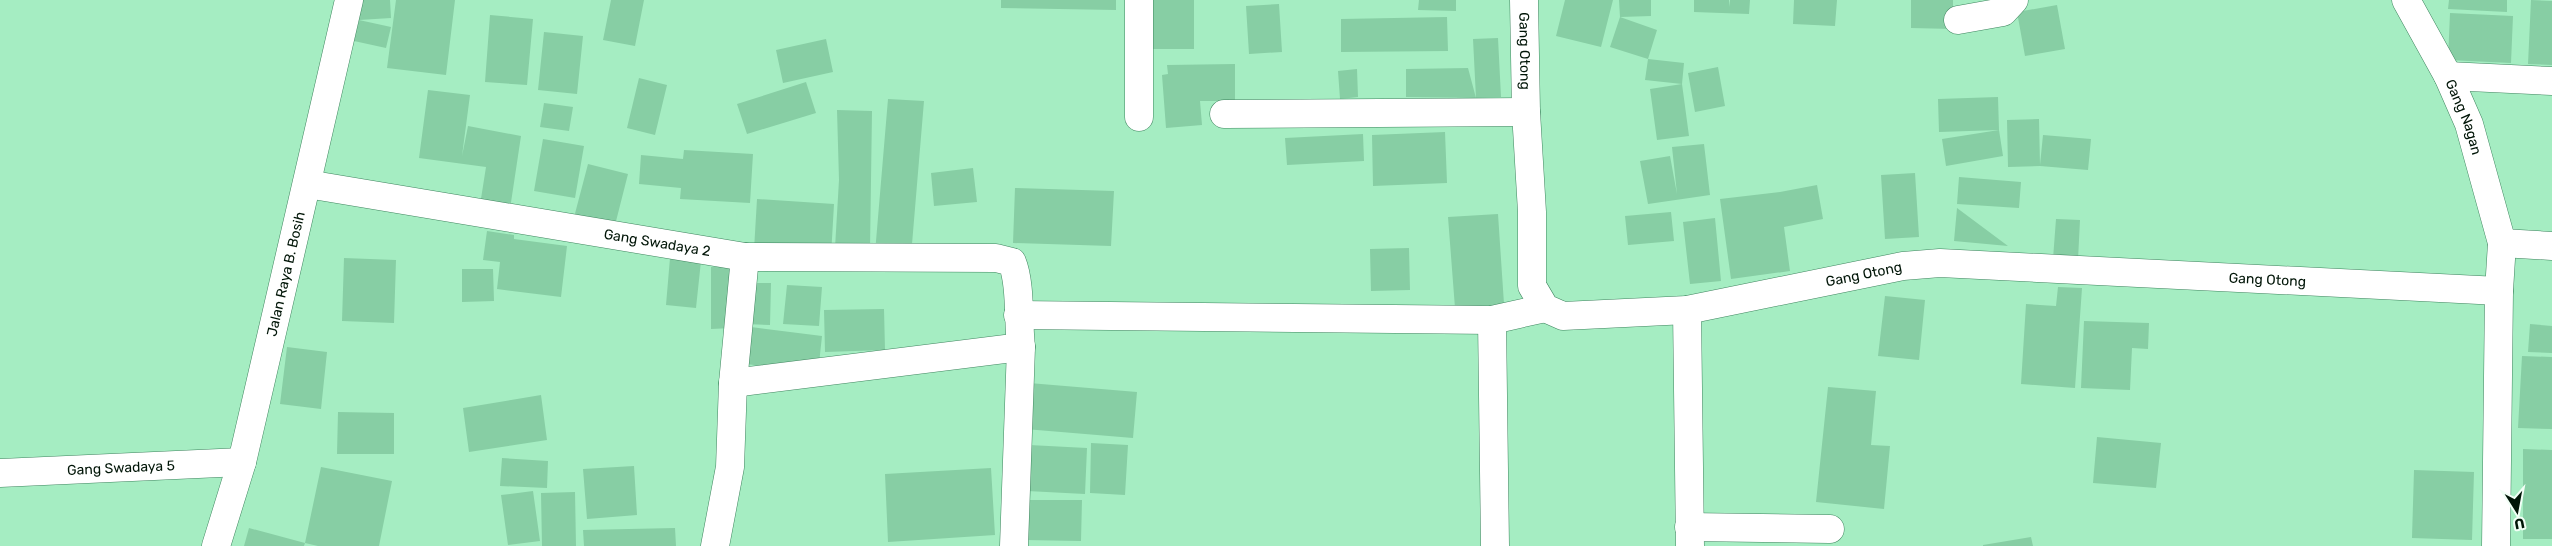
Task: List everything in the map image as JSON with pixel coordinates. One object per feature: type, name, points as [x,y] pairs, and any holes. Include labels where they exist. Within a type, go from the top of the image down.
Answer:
[{"type":"street","name":"Jalan Raya B. Bosih","points":[[216,546],[242,462],[350,0]]},
{"type":"street","points":[[1139,0],[1139,116]]},
{"type":"street","name":"Gang Otong","points":[[1524,0],[1526,112],[1532,212],[1532,286],[1545,308],[1563,316],[1687,310],[1903,266],[1940,263],[2499,291]]},
{"type":"street","points":[[1958,20],[2003,12],[2014,0]]},
{"type":"street","name":"Gang Nagan","points":[[2406,0],[2448,76],[2469,124],[2502,243],[2499,291],[2496,546]]},
{"type":"street","points":[[2448,76],[2552,80]]},
{"type":"street","points":[[1224,114],[1526,112]]},
{"type":"street","name":"Gang Swadaya 2","points":[[307,184],[745,257],[996,258],[1012,262],[1017,275],[1018,315]]},
{"type":"street","points":[[2502,243],[2552,246]]},
{"type":"street","points":[[715,546],[730,467],[733,383],[745,257]]},
{"type":"street","points":[[1014,546],[1022,347],[1018,315],[1492,320],[1545,308]]},
{"type":"street","points":[[1687,310],[1690,537],[1830,529]]},
{"type":"street","points":[[1492,320],[1495,546]]},
{"type":"street","points":[[733,383],[1022,347]]},
{"type":"street","name":"Gang Swadaya 5","points":[[0,473],[242,462]]},
{"type":"building","points":[[358,0],[390,0],[391,18],[359,20]]},
{"type":"building","points":[[396,0],[455,0],[446,75],[387,68]]},
{"type":"building","points":[[611,0],[644,0],[635,46],[603,40]]},
{"type":"building","points":[[1001,0],[1116,0],[1116,10],[1001,8]]},
{"type":"building","points":[[1144,0],[1194,0],[1194,49],[1144,49]]},
{"type":"building","points":[[1419,0],[1456,0],[1456,11],[1418,10]]},
{"type":"building","points":[[1565,0],[1613,0],[1601,47],[1556,36]]},
{"type":"building","points":[[1619,0],[1651,0],[1651,16],[1620,17]]},
{"type":"building","points":[[1694,0],[1729,0],[1729,7],[1730,0],[1750,0],[1749,14],[1694,12]]},
{"type":"building","points":[[1794,0],[1837,0],[1835,26],[1793,24]]},
{"type":"building","points":[[1911,0],[1953,0],[1953,29],[1911,28]]},
{"type":"building","points":[[2449,0],[2507,0],[2507,12],[2448,9]]},
{"type":"building","points":[[2531,0],[2552,1],[2552,65],[2528,64]]},
{"type":"building","points":[[1279,4],[1282,52],[1249,54],[1246,6]]},
{"type":"building","points":[[2057,5],[2065,49],[2025,56],[2017,12]]},
{"type":"building","points":[[2450,13],[2513,16],[2511,63],[2448,60]]},
{"type":"building","points":[[490,15],[533,19],[527,85],[485,82]]},
{"type":"building","points":[[1447,17],[1448,51],[1341,52],[1341,19]]},
{"type":"building","points":[[1620,17],[1657,30],[1648,59],[1610,47]]},
{"type":"building","points":[[359,20],[391,27],[386,48],[354,41]]},
{"type":"building","points":[[544,32],[583,36],[577,94],[538,90]]},
{"type":"building","points":[[1498,38],[1501,97],[1476,98],[1473,39]]},
{"type":"building","points":[[826,39],[833,72],[783,83],[776,50]]},
{"type":"building","points":[[1648,59],[1684,63],[1682,84],[1645,80]]},
{"type":"building","points":[[1235,64],[1235,101],[1200,101],[1202,125],[1166,128],[1162,75],[1168,74],[1167,65]]},
{"type":"building","points":[[1718,67],[1725,106],[1695,112],[1688,73]]},
{"type":"building","points":[[1468,68],[1476,98],[1406,97],[1406,69]]},
{"type":"building","points":[[1357,69],[1358,97],[1340,99],[1338,71]]},
{"type":"building","points":[[639,78],[667,85],[655,135],[627,128]]},
{"type":"building","points":[[806,82],[816,113],[747,134],[737,104]]},
{"type":"building","points":[[1682,84],[1689,136],[1657,140],[1650,89]]},
{"type":"building","points":[[428,90],[470,95],[462,156],[468,126],[521,136],[510,209],[480,205],[486,167],[419,158]]},
{"type":"building","points":[[1998,97],[1999,130],[1939,132],[1938,99]]},
{"type":"building","points":[[888,99],[924,101],[911,256],[875,253]]},
{"type":"building","points":[[544,103],[573,107],[569,131],[540,127]]},
{"type":"building","points":[[837,110],[872,111],[870,249],[835,248],[839,180]]},
{"type":"building","points":[[2039,119],[2040,165],[2043,135],[2091,139],[2088,170],[2040,166],[2008,167],[2007,120]]},
{"type":"building","points":[[1999,130],[2003,156],[1946,166],[1942,139]]},
{"type":"building","points":[[1445,132],[1447,183],[1373,186],[1372,135]]},
{"type":"building","points":[[1363,134],[1364,161],[1287,165],[1285,138]]},
{"type":"building","points":[[543,139],[584,146],[575,198],[534,191]]},
{"type":"building","points":[[1704,144],[1710,195],[1648,204],[1640,161],[1670,156],[1677,194],[1672,147]]},
{"type":"building","points":[[684,150],[753,154],[750,203],[680,199],[681,188],[639,184],[641,155],[683,159]]},
{"type":"building","points":[[588,164],[628,174],[613,233],[572,225]]},
{"type":"building","points":[[973,168],[977,202],[934,206],[931,173]]},
{"type":"building","points":[[1915,173],[1919,237],[1885,239],[1881,175]]},
{"type":"building","points":[[1959,177],[2021,182],[2019,208],[1957,204]]},
{"type":"building","points":[[1817,185],[1823,219],[1784,227],[1790,271],[1731,279],[1720,199],[1780,192]]},
{"type":"building","points":[[1015,188],[1114,191],[1111,246],[1013,243]]},
{"type":"building","points":[[757,199],[834,204],[831,256],[754,250]]},
{"type":"building","points":[[1957,208],[2008,246],[1954,241]]},
{"type":"building","points":[[1671,212],[1674,241],[1628,245],[1625,216]]},
{"type":"building","points":[[1498,214],[1504,304],[1455,308],[1448,217]]},
{"type":"building","points":[[1715,218],[1721,281],[1690,284],[1683,222]]},
{"type":"building","points":[[2056,219],[2080,220],[2078,260],[2053,259]]},
{"type":"building","points":[[487,231],[514,235],[514,239],[567,246],[561,297],[497,289],[500,262],[483,260]]},
{"type":"building","points":[[1409,248],[1410,290],[1371,291],[1370,249]]},
{"type":"building","points":[[344,258],[396,260],[394,323],[342,321]]},
{"type":"building","points":[[670,258],[701,261],[696,308],[666,305]]},
{"type":"building","points":[[711,267],[733,267],[732,328],[711,329]]},
{"type":"building","points":[[462,269],[493,269],[494,301],[462,302]]},
{"type":"building","points":[[747,283],[771,283],[770,325],[745,324]]},
{"type":"building","points":[[787,285],[822,287],[819,326],[783,324]]},
{"type":"building","points":[[2058,287],[2082,288],[2075,388],[2021,384],[2026,304],[2056,306]]},
{"type":"building","points":[[1885,296],[1925,300],[1919,360],[1878,356]]},
{"type":"building","points":[[884,309],[885,350],[825,352],[824,310]]},
{"type":"building","points":[[2084,321],[2149,323],[2148,349],[2132,348],[2130,390],[2081,388]]},
{"type":"building","points":[[2530,324],[2552,326],[2552,353],[2528,352]]},
{"type":"building","points":[[751,327],[822,336],[818,373],[746,364]]},
{"type":"building","points":[[287,347],[327,352],[321,409],[280,404]]},
{"type":"building","points":[[2522,356],[2552,357],[2552,429],[2518,428]]},
{"type":"building","points":[[1029,383],[1137,392],[1133,438],[1025,429]]},
{"type":"building","points":[[1828,387],[1876,391],[1871,445],[1890,446],[1884,509],[1816,502]]},
{"type":"building","points":[[541,395],[547,440],[469,452],[463,408]]},
{"type":"building","points":[[338,412],[394,413],[394,454],[337,454]]},
{"type":"building","points":[[2097,437],[2161,443],[2156,488],[2093,483]]},
{"type":"building","points":[[1091,443],[1128,445],[1125,495],[1090,493]]},
{"type":"building","points":[[1029,445],[1087,448],[1085,494],[1027,491]]},
{"type":"building","points":[[2523,449],[2552,450],[2552,539],[2523,539]]},
{"type":"building","points":[[502,458],[548,461],[547,488],[500,486]]},
{"type":"building","points":[[634,466],[637,515],[587,519],[583,469]]},
{"type":"building","points":[[321,467],[392,481],[379,546],[318,546],[305,543]]},
{"type":"building","points":[[991,468],[995,535],[888,542],[885,474]]},
{"type":"building","points":[[2414,470],[2474,472],[2472,540],[2412,538]]},
{"type":"building","points":[[533,491],[540,541],[508,545],[501,495]]},
{"type":"building","points":[[575,492],[576,546],[542,546],[541,493]]},
{"type":"building","points":[[1027,500],[1082,500],[1081,541],[1025,540]]},
{"type":"building","points":[[249,528],[305,543],[304,546],[244,546]]},
{"type":"building","points":[[675,528],[676,546],[584,546],[583,530]]},
{"type":"building","points":[[2031,537],[2033,546],[1983,546],[1983,545]]}]
